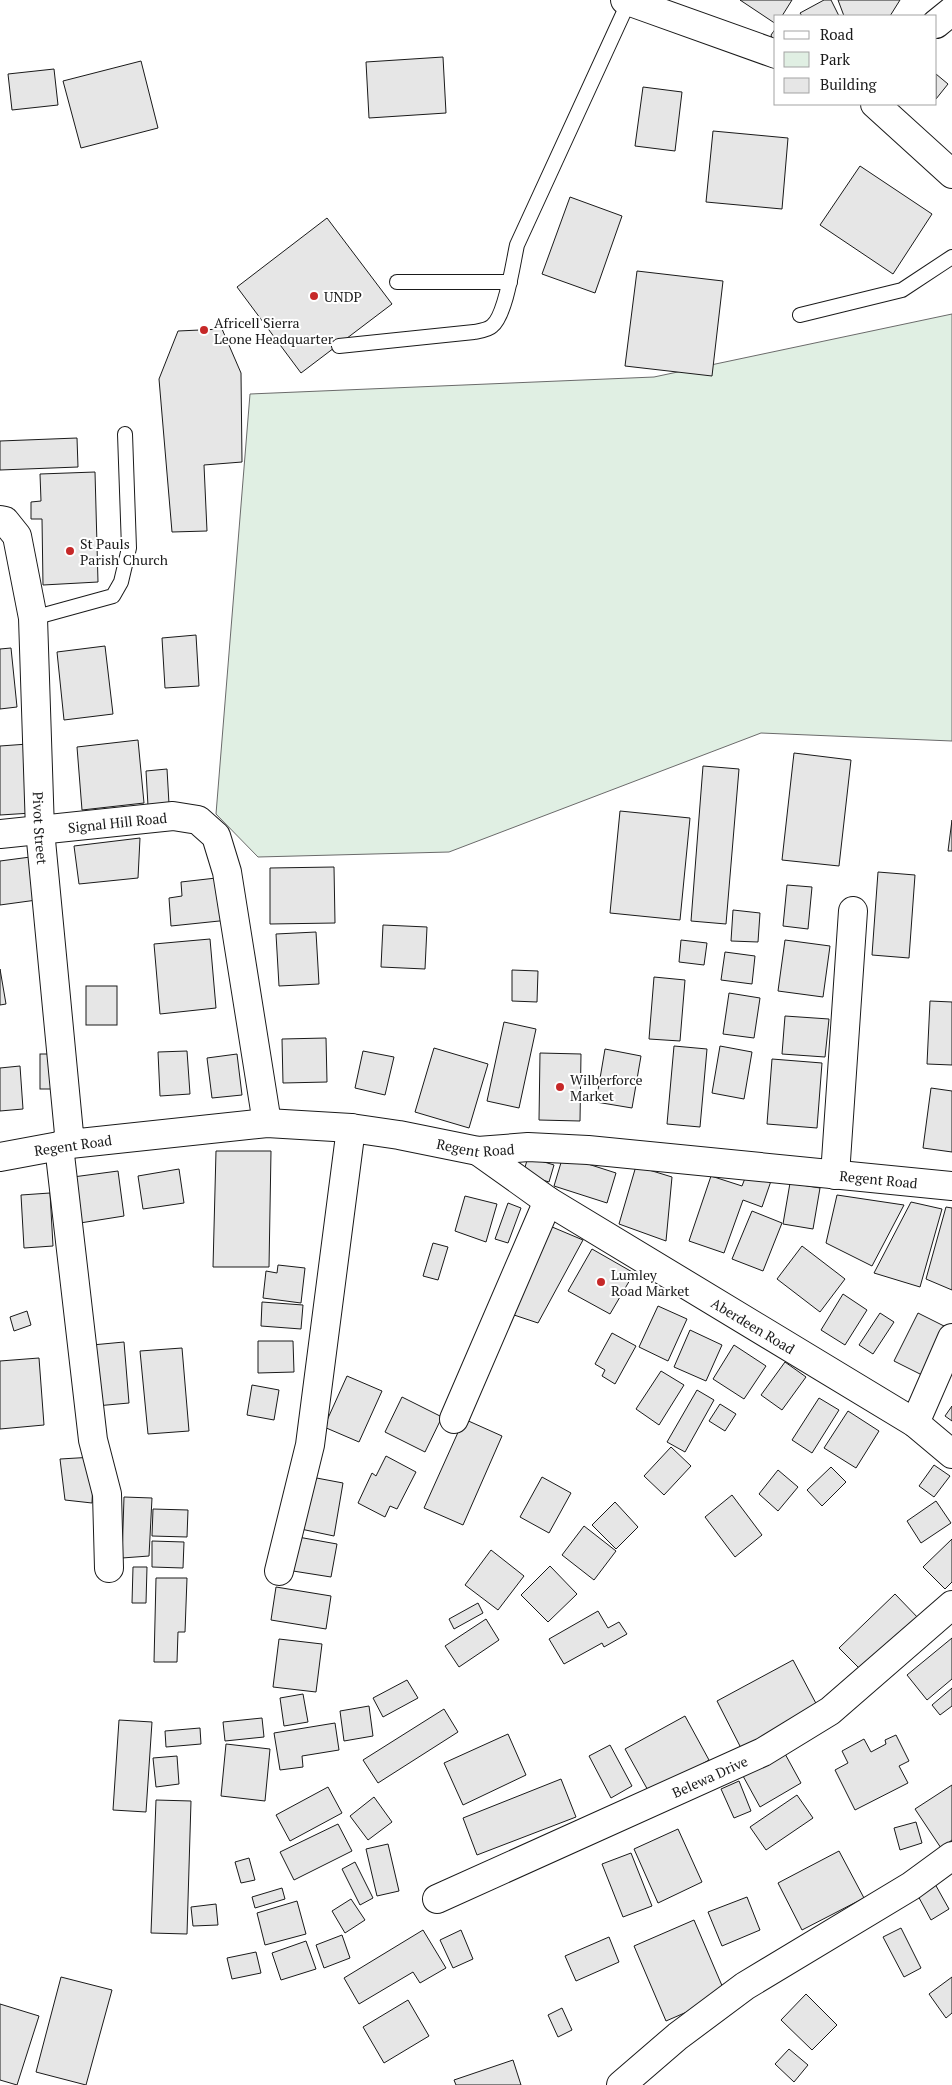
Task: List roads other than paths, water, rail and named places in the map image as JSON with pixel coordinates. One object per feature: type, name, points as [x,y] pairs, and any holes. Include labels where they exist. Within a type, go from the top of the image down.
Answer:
[{"type":"street","points":[[627,1],[774,53]]},
{"type":"street","points":[[937,23],[952,12]]},
{"type":"street","points":[[876,105],[952,174]]},
{"type":"street","name":"Pivot Street","points":[[0,520],[5,521],[17,536],[33,618],[40,830],[65,1145],[93,1440],[107,1494],[109,1568]]},
{"type":"street","name":"Signal Hill Road","points":[[0,834],[173,816],[198,820],[216,836],[227,872],[267,1123]]},
{"type":"street","points":[[834,1174],[853,911]]},
{"type":"street","name":"Regent Road","points":[[0,1156],[65,1145],[267,1123],[351,1128],[399,1134],[478,1151],[528,1147],[588,1150],[952,1186]]},
{"type":"street","points":[[280,1571],[310,1444],[351,1128]]},
{"type":"street","name":"Aberdeen Road","points":[[478,1151],[548,1201],[915,1423],[952,1454]]},
{"type":"street","points":[[454,1419],[548,1201]]},
{"type":"street","points":[[915,1423],[952,1338]]},
{"type":"street","name":"Belewa Drive","points":[[437,1899],[763,1752],[830,1711],[952,1605]]},
{"type":"street","points":[[621,2085],[678,2036],[745,1986],[911,1886],[952,1856]]},
{"type":"lane","points":[[339,346],[474,332],[492,327],[499,317],[510,282],[517,245],[627,1]]},
{"type":"lane","points":[[800,315],[902,290],[952,257]]},
{"type":"lane","points":[[397,282],[510,282]]},
{"type":"lane","points":[[33,618],[113,596],[121,582],[128,548],[125,434]]},
{"type":"place","name":"UNDP","points":[[314,296]]},
{"type":"place","name":"Africell Sierra Leone Headquarter","points":[[204,330]]},
{"type":"place","name":"St Pauls Parish Church","points":[[70,551]]},
{"type":"place","name":"Wilberforce Market","points":[[560,1087]]},
{"type":"place","name":"Lumley Road Market","points":[[601,1282]]}]
